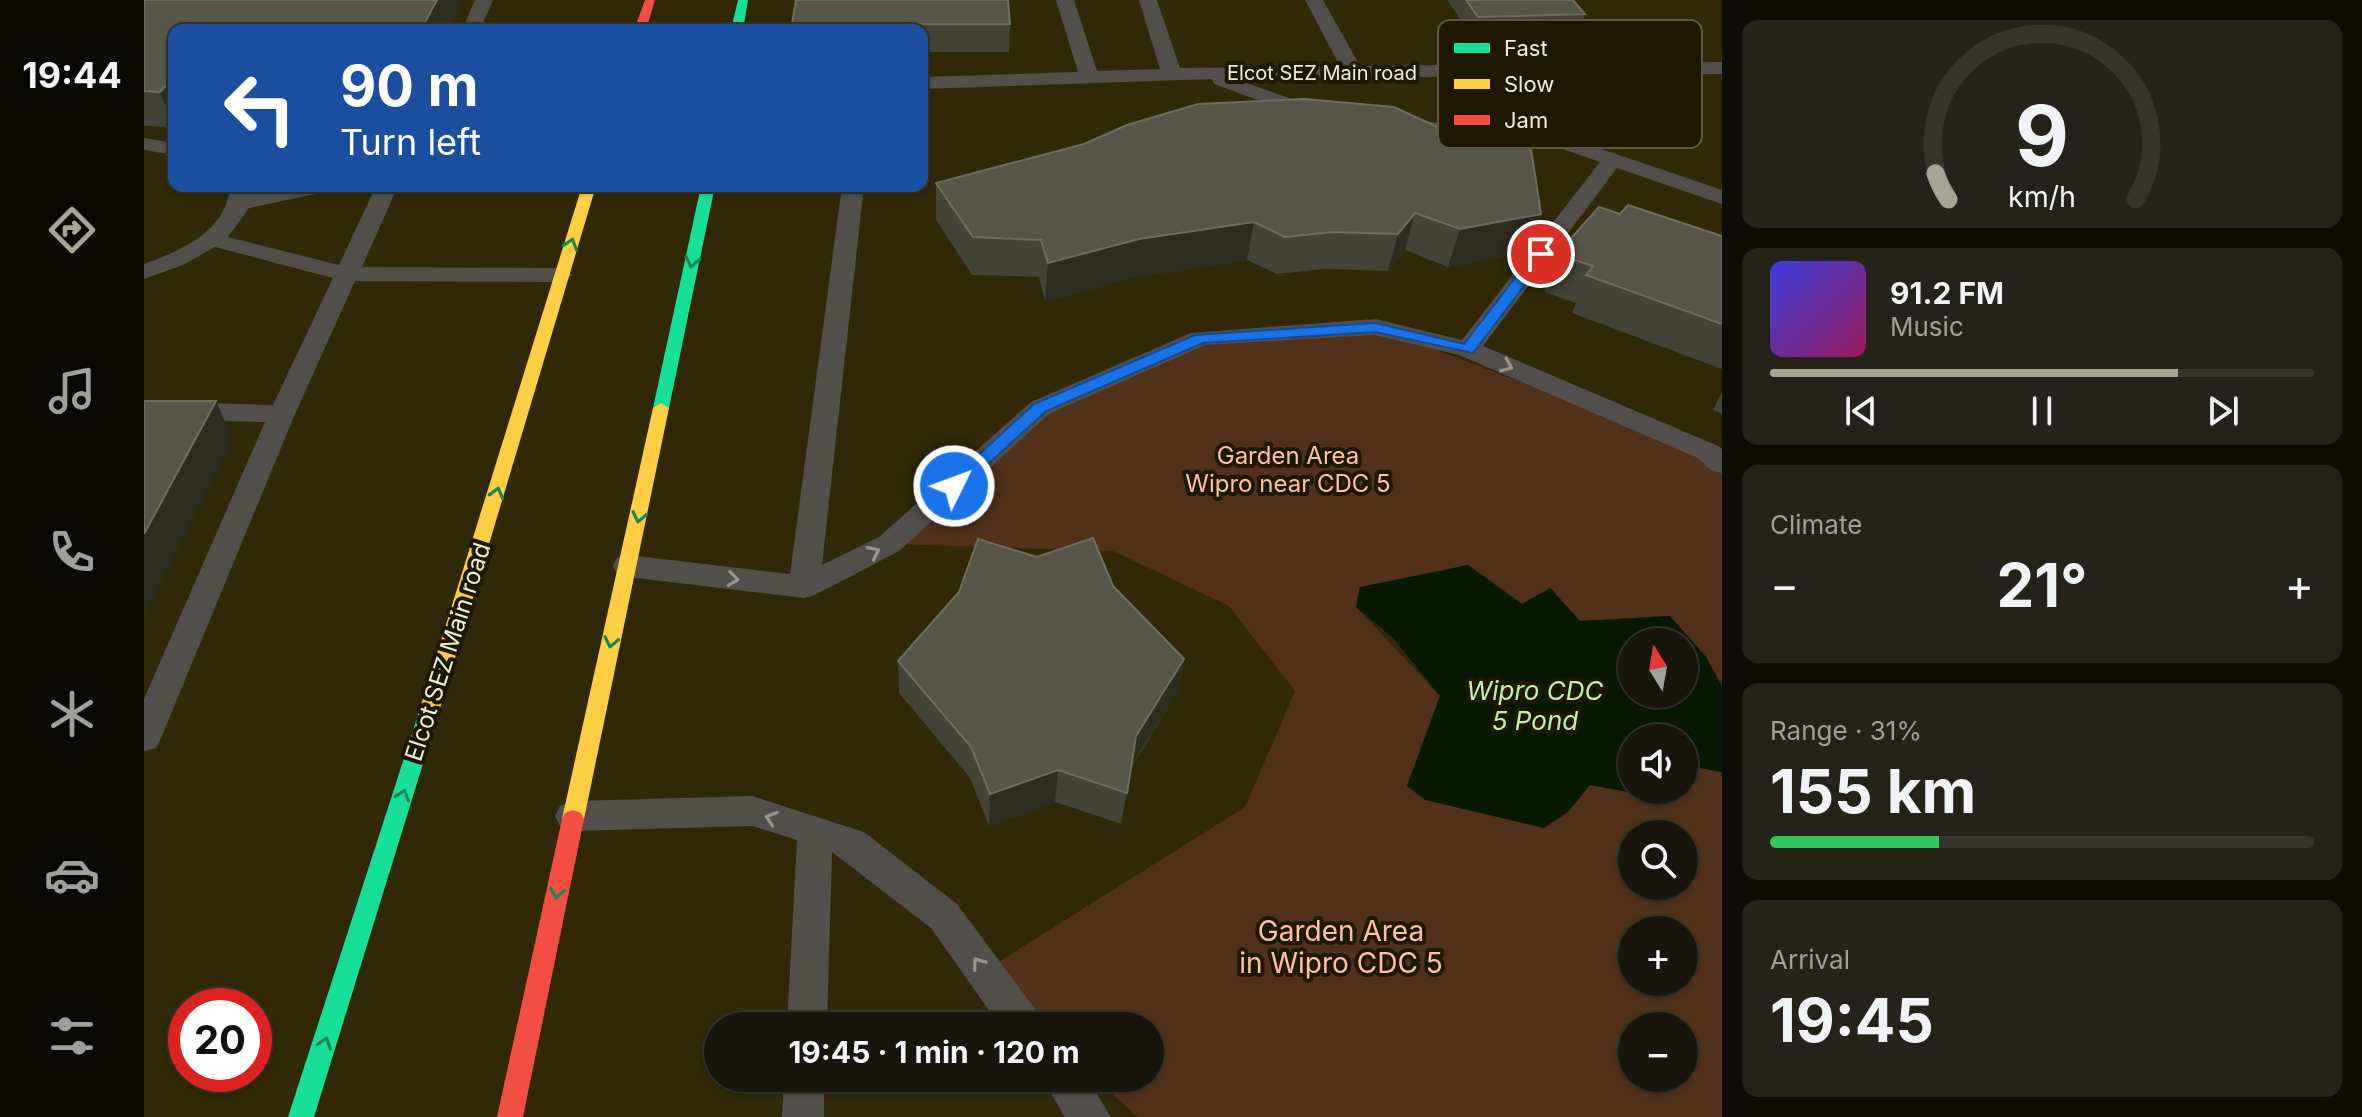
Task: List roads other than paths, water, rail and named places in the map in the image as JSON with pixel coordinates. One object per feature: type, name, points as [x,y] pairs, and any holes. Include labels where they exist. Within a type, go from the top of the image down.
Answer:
[{"type":"street","points":[[642,24],[650,0]]},
{"type":"street","points":[[738,24],[743,0]]},
{"type":"street","name":"Elcot SEZ Main road","points":[[301,1117],[491,515],[587,192]]},
{"type":"street","points":[[510,1117],[707,192]]},
{"type":"lane","points":[[474,24],[484,0]]},
{"type":"lane","points":[[1065,0],[1089,76]]},
{"type":"lane","points":[[1148,0],[1172,74]]},
{"type":"lane","points":[[1314,0],[1354,73]]},
{"type":"lane","name":"Elcot SEZ Main road","points":[[1702,68],[1722,68]]},
{"type":"lane","name":"Elcot SEZ Main road","points":[[928,83],[1204,73],[1438,72]]},
{"type":"lane","points":[[1204,73],[1289,105],[1335,114]]},
{"type":"lane","points":[[1382,123],[1438,129]]},
{"type":"lane","points":[[1581,148],[1722,197]]},
{"type":"lane","points":[[1468,349],[1613,159]]},
{"type":"lane","points":[[144,272],[222,230],[241,195],[268,192]]},
{"type":"lane","points":[[146,728],[282,414],[384,192]]},
{"type":"lane","points":[[804,587],[852,192]]},
{"type":"lane","points":[[210,239],[345,274],[561,275]]},
{"type":"lane","points":[[628,566],[804,587],[889,544],[1040,408],[1200,338],[1375,327],[1468,349],[1708,452],[1722,464]]},
{"type":"lane","points":[[144,410],[282,414]]},
{"type":"lane","points":[[573,816],[752,811],[851,843],[944,916],[1014,1012]]},
{"type":"lane","points":[[808,1012],[815,832]]},
{"type":"lane","points":[[803,1117],[804,1092]]},
{"type":"lane","points":[[1072,1092],[1090,1117]]},
{"type":"water","name":"Wipro CDC 5 Pond","points":[[1468,565],[1522,604],[1550,588],[1580,621],[1670,616],[1681,628],[1618,628],[1618,708],[1698,708],[1698,648],[1722,686],[1722,772],[1698,768],[1698,724],[1618,724],[1618,790],[1590,785],[1568,812],[1544,828],[1425,800],[1407,786],[1440,696],[1393,638],[1356,607],[1360,587]]},
{"type":"park label","name":"Garden Area Wipro near CDC 5","points":[[1288,470]]},
{"type":"park label","name":"Garden Area in Wipro CDC 5","points":[[1341,947]]}]
